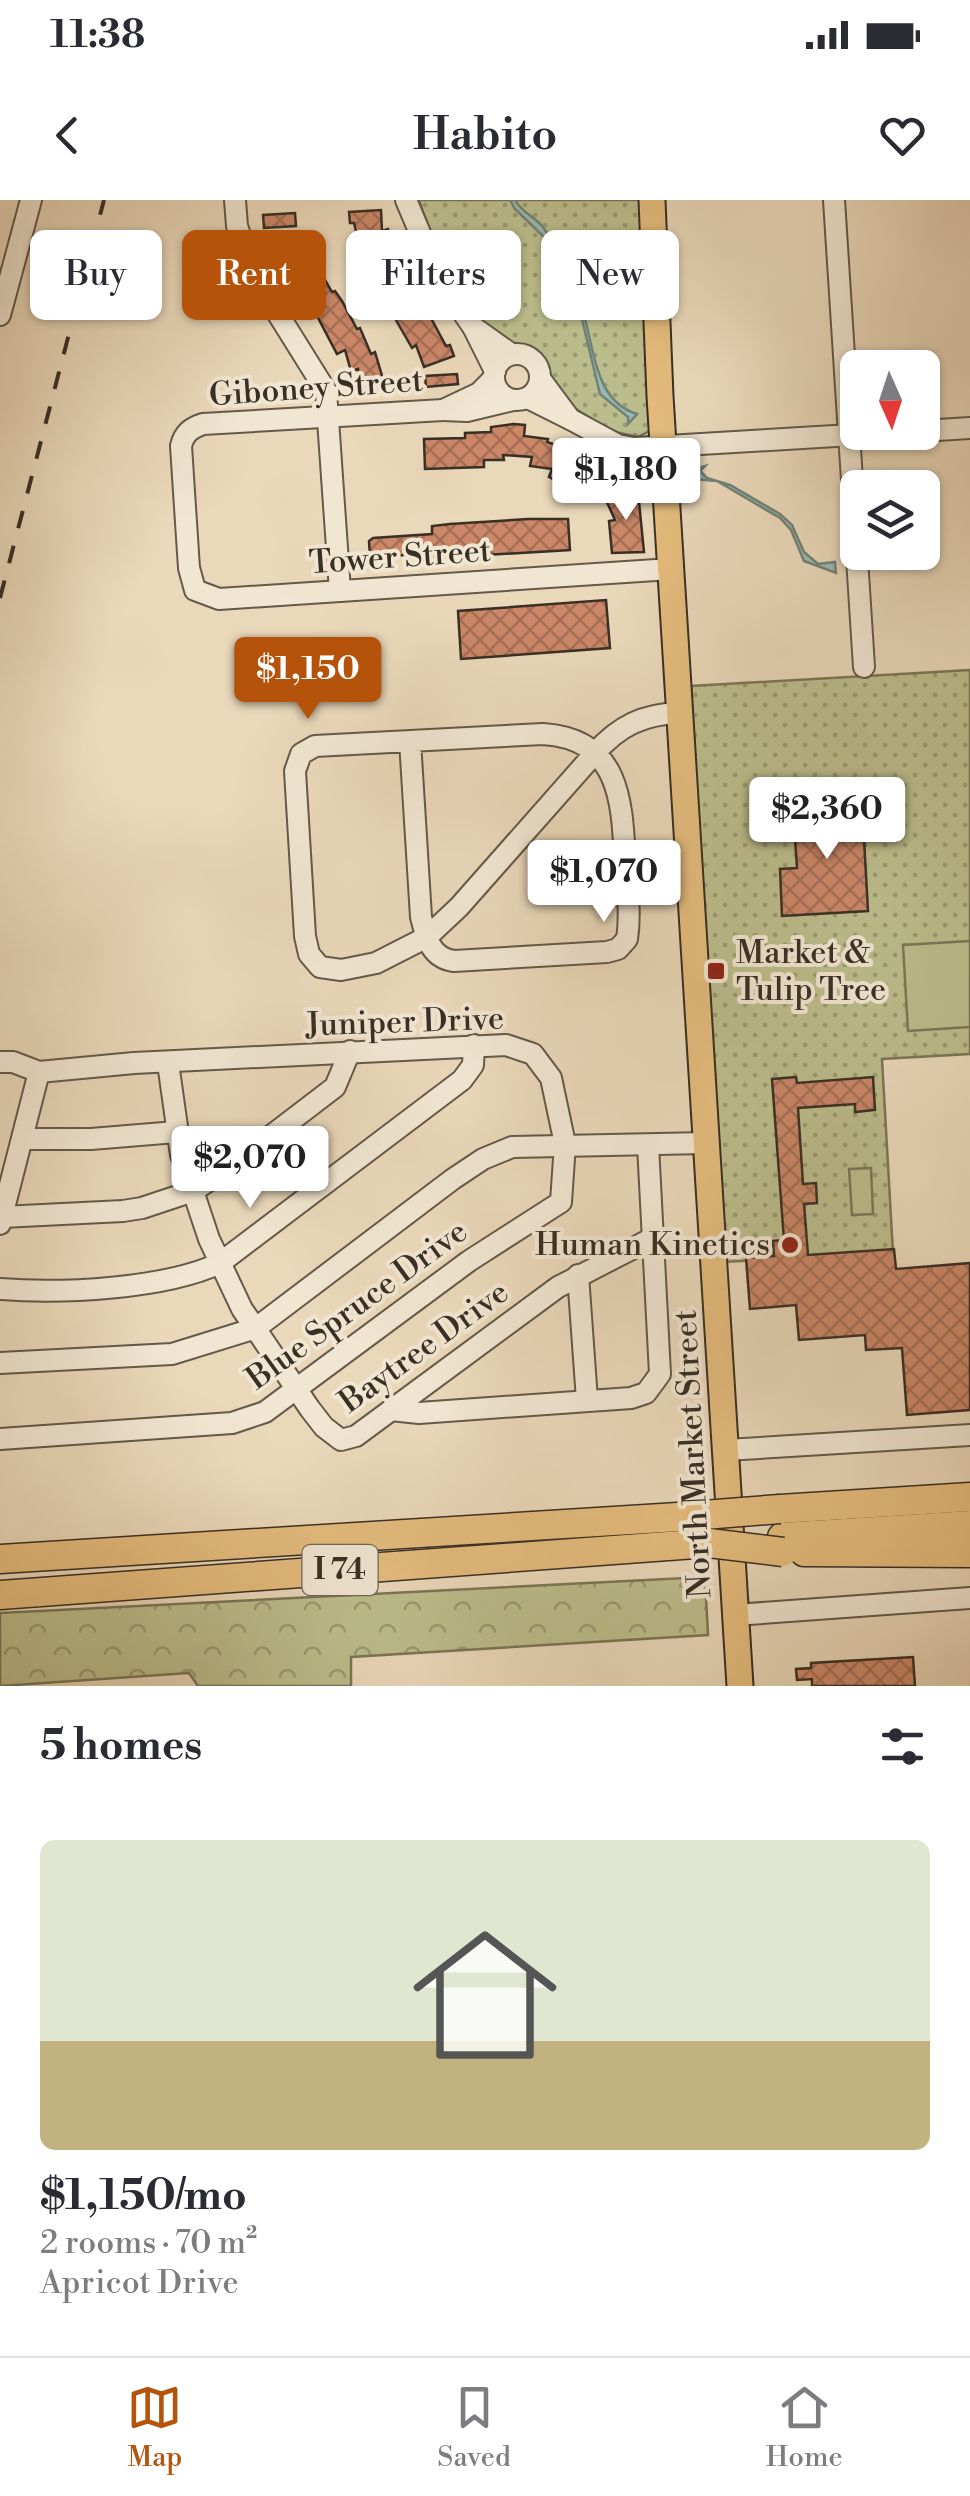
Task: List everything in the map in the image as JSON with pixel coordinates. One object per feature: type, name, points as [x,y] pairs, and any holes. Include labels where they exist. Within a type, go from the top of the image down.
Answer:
[{"type":"highway","points":[[786,1527],[970,1486]]},
{"type":"highway","name":"I 74","points":[[0,1595],[680,1546],[970,1497]]},
{"type":"highway","name":"I 74","points":[[0,1559],[678,1516],[786,1527],[970,1525]]},
{"type":"highway","points":[[786,1527],[970,1553]]},
{"type":"main road","name":"North Market Street","points":[[652,200],[670,569],[740,1686]]},
{"type":"street","points":[[0,315],[31,200]]},
{"type":"street","points":[[235,200],[237,226],[253,274],[321,380],[330,416],[340,591]]},
{"type":"street","points":[[406,200],[439,278],[473,327],[500,393],[527,393],[618,445],[634,448],[840,436]]},
{"type":"street","points":[[834,200],[844,350]]},
{"type":"street","points":[[473,327],[511,354]]},
{"type":"street","points":[[494,374],[511,354],[533,360],[527,393]]},
{"type":"street","name":"Giboney Street","points":[[443,410],[479,393],[494,374]]},
{"type":"street","name":"Giboney Street","points":[[195,590],[189,568],[181,446],[184,436],[194,427],[330,416],[467,411],[527,393]]},
{"type":"street","points":[[940,430],[970,428]]},
{"type":"street","points":[[850,450],[864,667]]},
{"type":"street","name":"Tower Street","points":[[195,590],[218,599],[670,569]]},
{"type":"street","points":[[410,742],[421,917],[427,937],[438,956],[454,961],[606,952],[624,945],[629,927],[622,811],[614,779],[595,754],[583,744],[557,735],[315,746],[301,754],[294,771],[305,936],[314,962],[330,970],[376,962],[427,937],[459,907],[595,754],[630,722],[644,716],[680,712]]},
{"type":"street","points":[[0,1290],[143,1284],[178,1279],[220,1263],[462,1080],[473,1064],[474,1045]]},
{"type":"street","name":"Juniper Drive","points":[[0,1062],[13,1062],[40,1072],[350,1051],[506,1045],[521,1048],[539,1059],[551,1078],[565,1144]]},
{"type":"street","points":[[40,1072],[1,1221],[123,1212],[193,1191],[322,1098],[341,1080],[350,1051]]},
{"type":"street","points":[[168,1063],[176,1132],[220,1263],[242,1308],[298,1390]]},
{"type":"street","points":[[24,1139],[76,1140],[176,1132]]},
{"type":"street","points":[[0,1363],[172,1354],[256,1328],[483,1159],[512,1146],[706,1143]]},
{"type":"street","name":"Blue Spruce Drive","points":[[0,1440],[232,1423],[265,1412],[494,1244],[558,1207],[563,1195],[565,1144]]},
{"type":"street","points":[[391,1410],[419,1413],[640,1396],[656,1382],[660,1374],[648,1145]]},
{"type":"street","name":"Baytree Drive","points":[[298,1390],[335,1438],[346,1440],[356,1436],[578,1275],[651,1238]]},
{"type":"street","points":[[578,1275],[588,1400]]},
{"type":"street","points":[[726,1450],[970,1434]]},
{"type":"street","points":[[735,1614],[970,1598]]},
{"type":"green space","points":[[419,200],[640,200],[641,230],[541,230],[541,320],[646,320],[651,430],[638,437],[611,431],[557,397],[538,355],[502,338],[480,320],[521,320],[521,230],[431,230]]},
{"type":"green space","points":[[970,670],[970,1054],[882,1059],[893,1253],[724,1262],[691,686]]},
{"type":"green space","points":[[970,941],[970,1027],[908,1031],[903,945]]},
{"type":"green space","points":[[871,1168],[873,1214],[852,1215],[849,1169]]},
{"type":"green space","points":[[705,1577],[708,1635],[351,1657],[351,1686],[198,1686],[189,1673],[0,1686],[0,1613]]},
{"type":"water","points":[[510,200],[515,200],[545,230],[541,230],[541,234]]},
{"type":"water","points":[[582,320],[585,320],[603,383],[622,407],[637,414],[628,424],[628,417],[600,394]]},
{"type":"water","points":[[705,466],[700,471],[717,481],[691,479],[698,468]]},
{"type":"water","points":[[717,481],[780,514],[792,525],[804,552],[818,564],[835,562],[836,573],[804,561],[791,530],[780,518]]},
{"type":"building","points":[[381,210],[382,230],[356,230],[349,212]]},
{"type":"building","points":[[295,213],[296,226],[264,228],[263,215]]},
{"type":"building","points":[[326,282],[346,308],[346,320],[352,320],[360,328],[371,354],[375,352],[386,379],[386,390],[358,391],[358,369],[351,371],[345,350],[337,354],[319,320],[326,320]]},
{"type":"building","points":[[396,320],[432,320],[454,356],[424,367],[416,345],[412,348]]},
{"type":"building","points":[[457,374],[458,384],[426,387],[425,376]]},
{"type":"building","points":[[525,425],[524,436],[548,439],[547,442],[571,450],[611,474],[594,501],[549,477],[552,469],[530,466],[532,457],[503,455],[504,460],[484,460],[484,467],[425,469],[424,439],[465,438],[465,433],[491,432],[491,427]]},
{"type":"building","points":[[636,487],[642,500],[639,502],[644,552],[612,553],[609,521],[615,520],[606,500]]},
{"type":"building","points":[[568,519],[570,550],[434,558],[434,553],[375,561],[375,557],[370,557],[369,541],[373,538],[432,534],[432,526]]},
{"type":"building","points":[[606,600],[610,648],[461,659],[458,611]]},
{"type":"building","points":[[862,803],[868,911],[782,916],[780,869],[797,868],[793,807]]},
{"type":"building","name":"Human Kinetics","points":[[796,1077],[797,1083],[873,1077],[875,1110],[855,1112],[855,1104],[798,1108],[803,1184],[816,1183],[817,1203],[804,1204],[808,1255],[894,1249],[896,1269],[970,1263],[970,1410],[907,1415],[902,1348],[866,1350],[865,1335],[799,1340],[796,1305],[750,1309],[746,1258],[774,1256],[773,1241],[784,1240],[772,1079]]},
{"type":"building","points":[[913,1657],[915,1686],[812,1686],[812,1679],[797,1680],[796,1669],[811,1668],[811,1663]]},
{"type":"railway","points":[[0,598],[104,200]]},
{"type":"place","name":"Market & Tulip Tree","points":[[716,971]]},
{"type":"place","name":"Human Kinetics","points":[[790,1245]]}]
